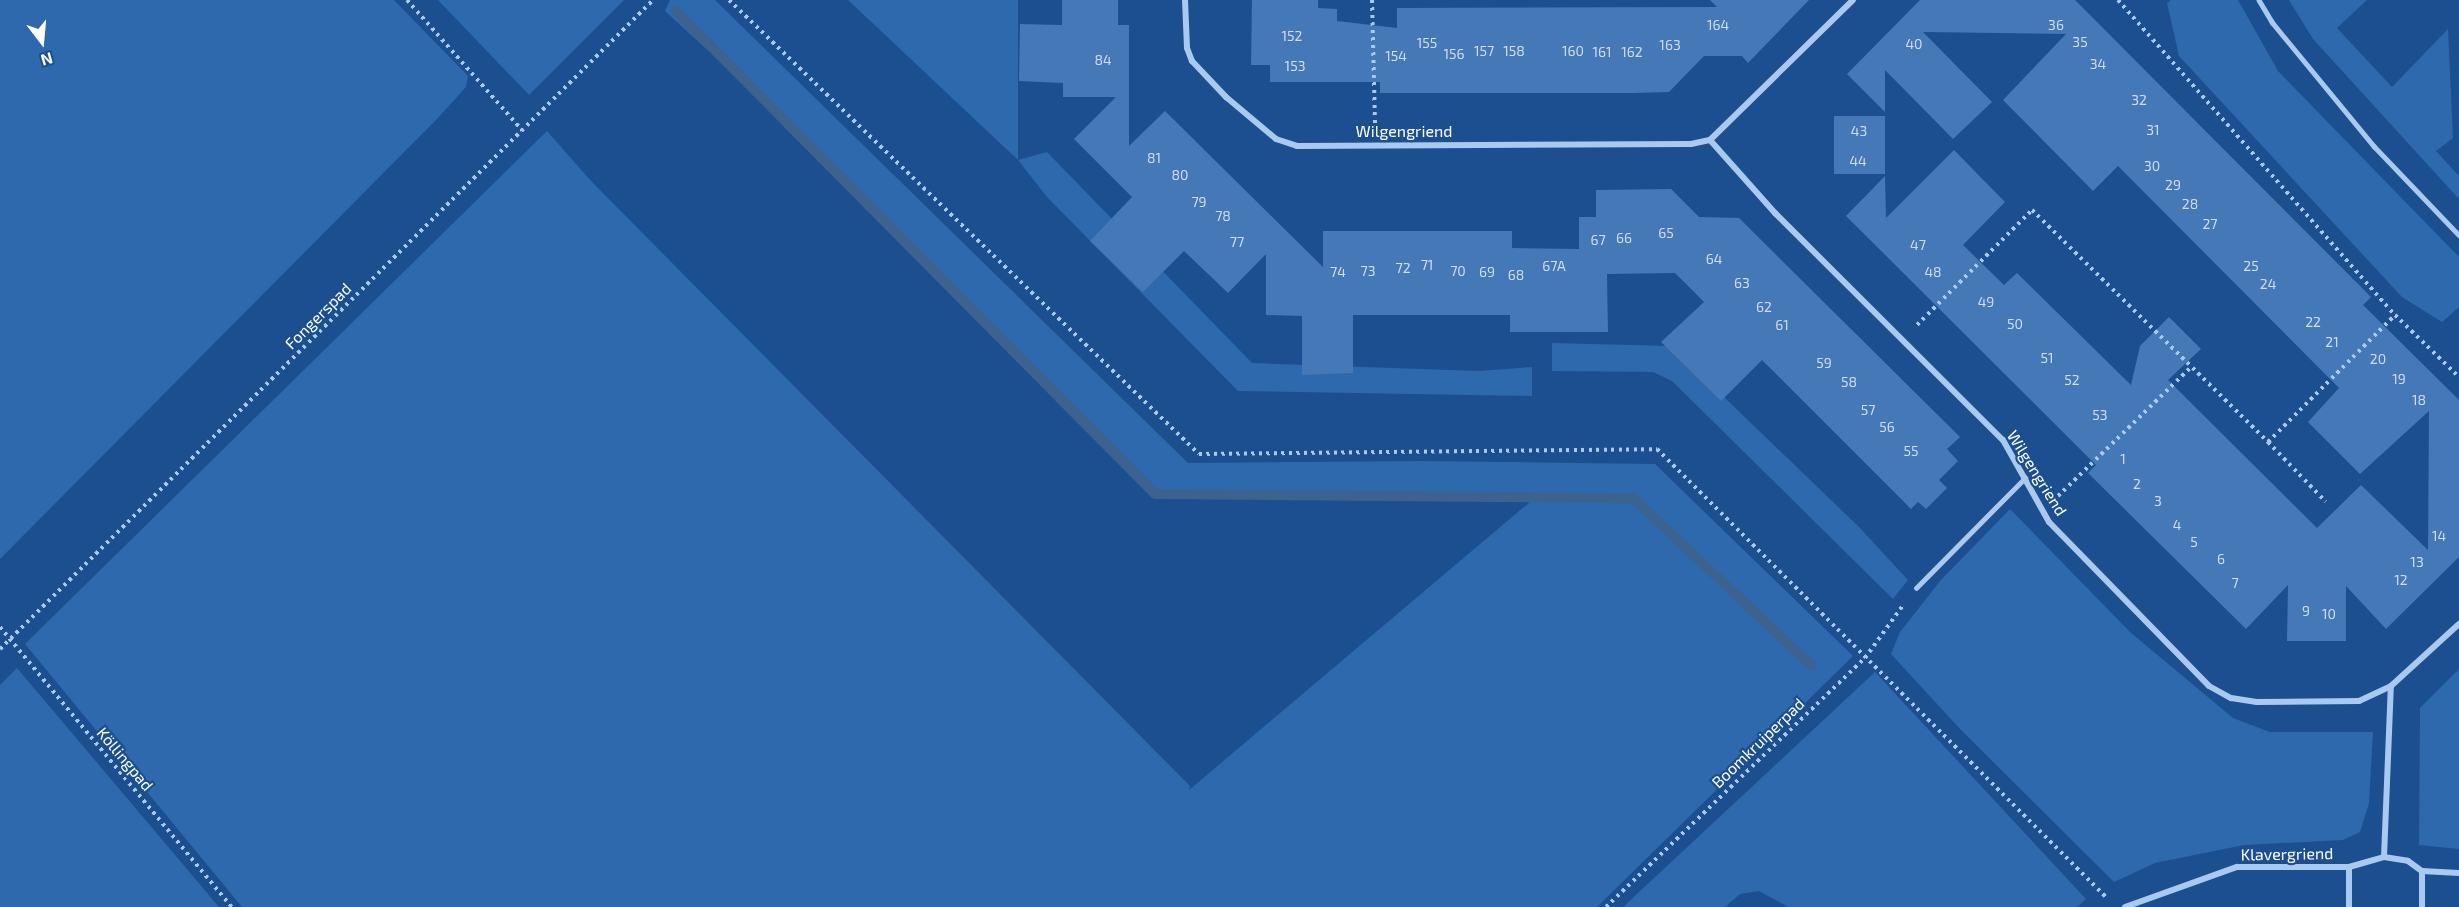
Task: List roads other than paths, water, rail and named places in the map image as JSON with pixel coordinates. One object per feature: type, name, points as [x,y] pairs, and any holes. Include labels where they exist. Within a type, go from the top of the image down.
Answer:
[{"type":"street","name":"Wilgengriend","points":[[1185,0],[1187,48],[1192,61],[1226,97],[1276,138],[1297,146],[1690,144],[1710,140],[1775,213],[2003,440],[2049,522],[2209,686],[2231,698],[2257,702],[2359,701],[2391,686],[2459,624]]},
{"type":"street","points":[[1710,140],[1853,0]]},
{"type":"street","points":[[2391,686],[2384,857],[2408,861],[2422,871],[2459,873]]},
{"type":"street","name":"Klavergriend","points":[[2125,907],[2237,867],[2349,867],[2384,857]]},
{"type":"street","name":"Klavergriend","points":[[2349,867],[2349,907]]},
{"type":"street","points":[[2422,871],[2422,907]]},
{"type":"lane","points":[[2259,0],[2272,22],[2374,146],[2459,235]]},
{"type":"lane","points":[[1916,588],[2025,478]]},
{"type":"waterway","points":[[676,11],[1155,494],[1633,498],[1812,666]]}]
